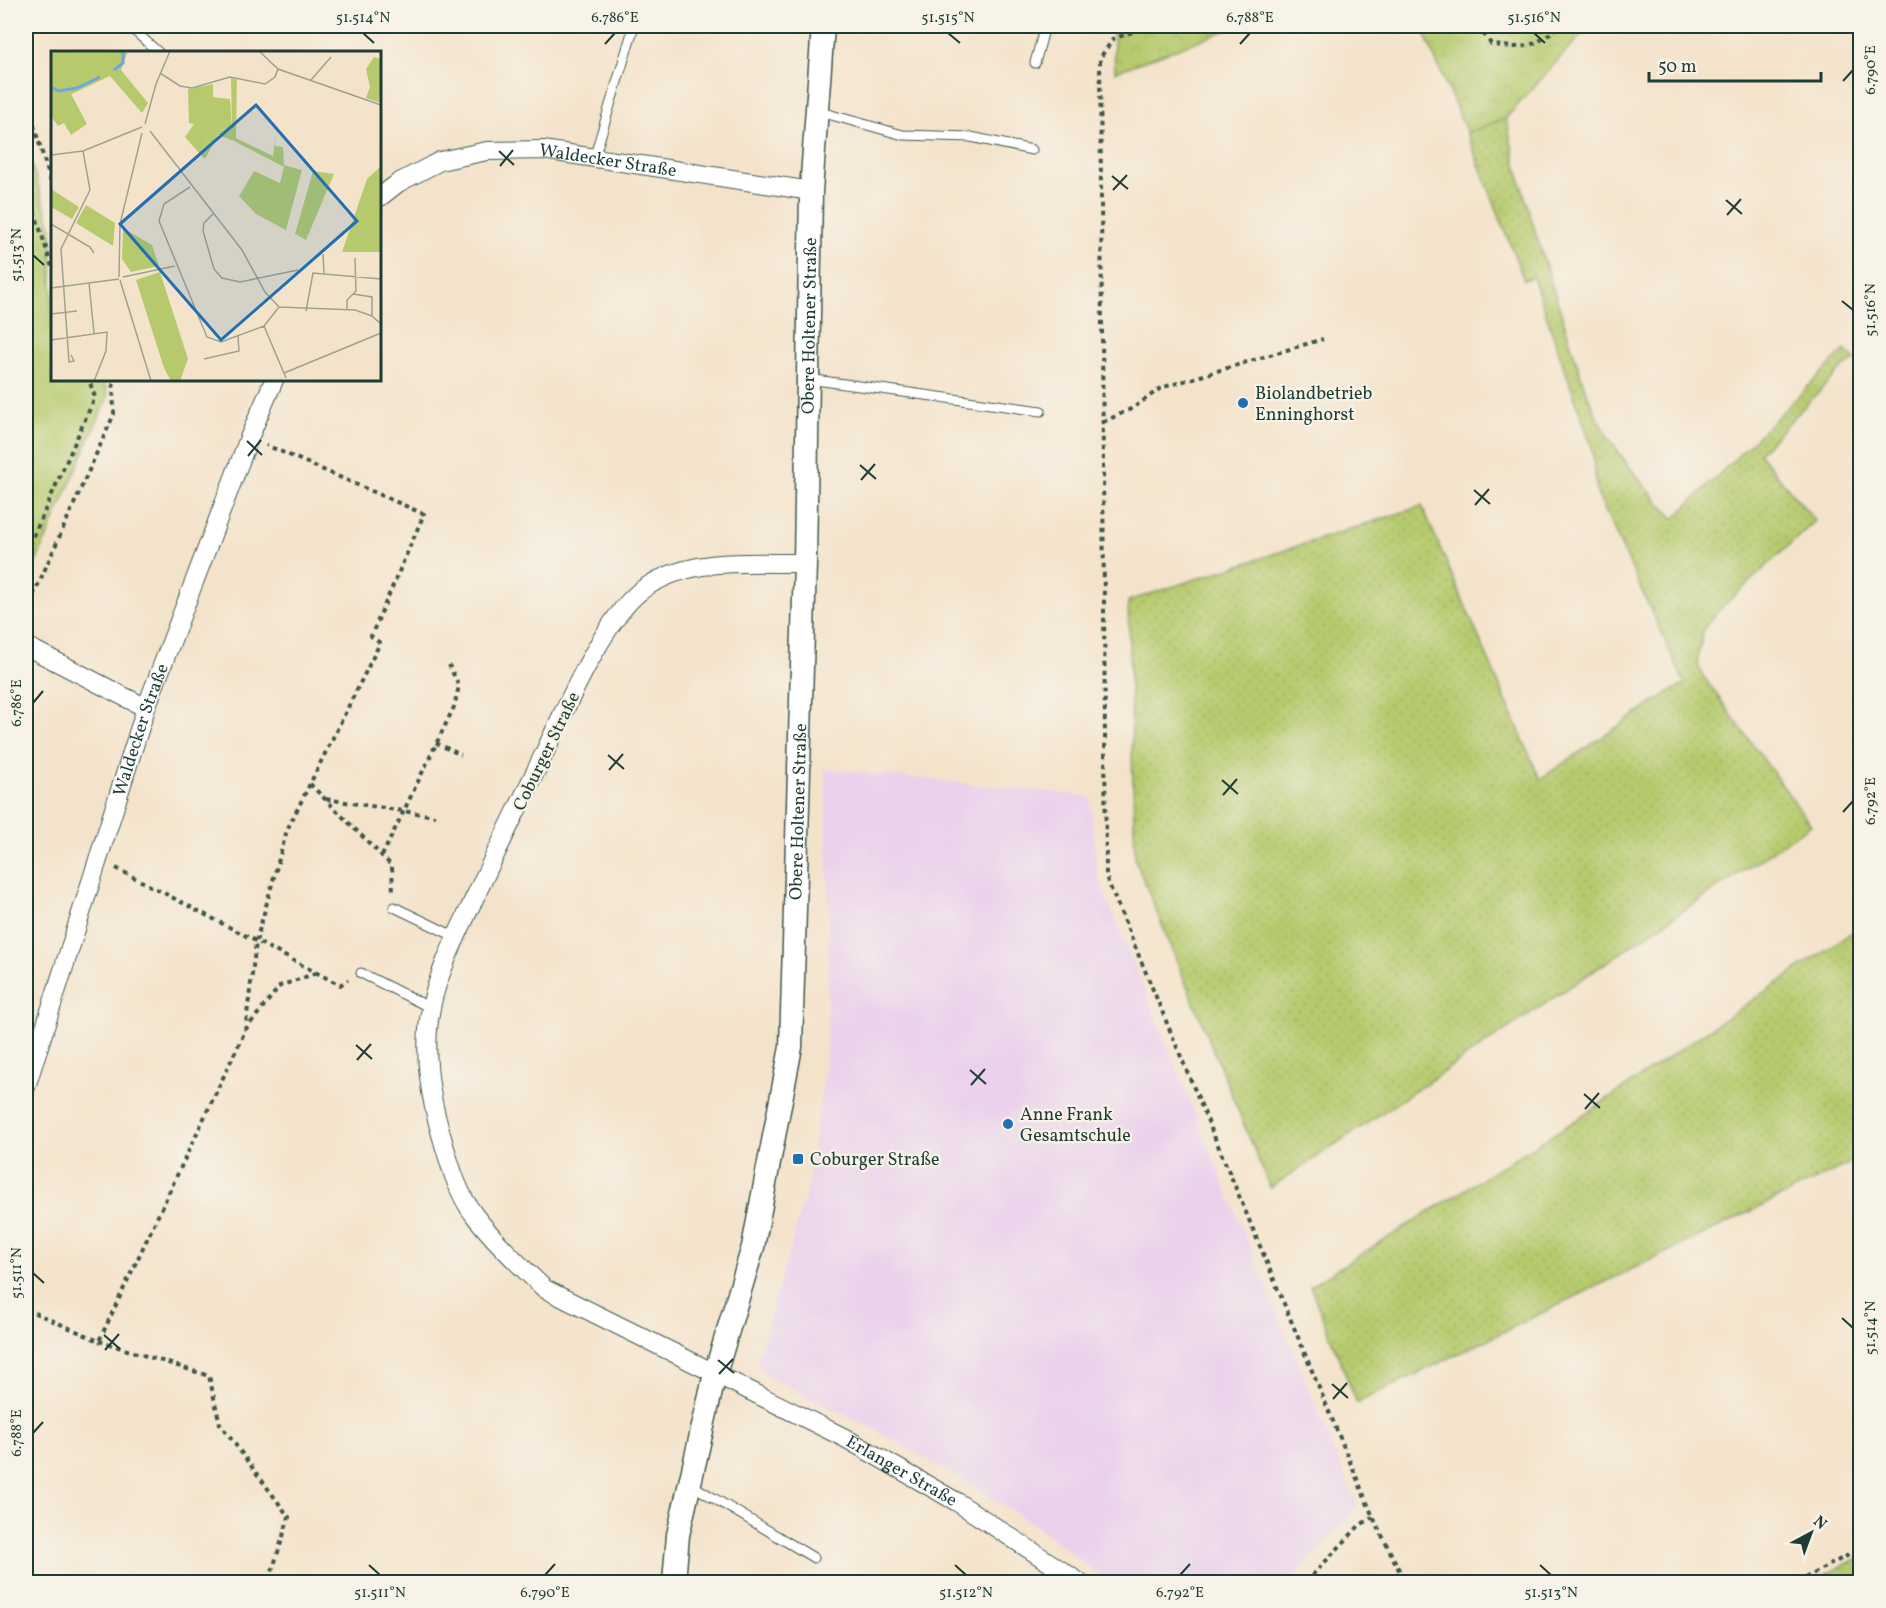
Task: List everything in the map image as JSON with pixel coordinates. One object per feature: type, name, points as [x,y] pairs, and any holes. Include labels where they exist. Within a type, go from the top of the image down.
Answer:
[{"type":"street","name":"Obere Holtener Straße","points":[[674,1582],[678,1535],[715,1374],[753,1247],[791,1047],[805,563],[811,191],[823,26]]},
{"type":"street","name":"Waldecker Straße","points":[[381,196],[398,183],[440,161],[487,151],[543,150],[811,191]]},
{"type":"street","name":"Waldecker Straße","points":[[26,1087],[146,708],[249,438],[274,381]]},
{"type":"street","name":"Coburger Straße","points":[[715,1374],[545,1289],[510,1256],[473,1214],[450,1166],[430,1093],[428,1048],[431,1008],[456,937],[558,725],[608,628],[624,606],[654,582],[672,573],[705,564],[805,563]]},
{"type":"street","points":[[26,646],[146,708]]},
{"type":"street","name":"Erlanger Straße","points":[[715,1374],[845,1438],[916,1478],[957,1502],[1079,1582]]},
{"type":"lane","points":[[129,26],[157,51]]},
{"type":"lane","points":[[594,158],[634,26]]},
{"type":"lane","points":[[1035,63],[1046,26]]},
{"type":"lane","points":[[817,111],[903,135],[970,137],[1032,150]]},
{"type":"lane","points":[[808,379],[1041,411]]},
{"type":"lane","points":[[394,907],[456,937]]},
{"type":"lane","points":[[361,973],[431,1008]]},
{"type":"lane","points":[[690,1484],[814,1558]]},
{"type":"path","points":[[1149,26],[1113,39],[1100,58],[1106,877],[1373,1517],[1405,1582]]},
{"type":"path","points":[[1478,26],[1491,44],[1519,50],[1549,35],[1558,26]]},
{"type":"path","points":[[26,99],[51,183]]},
{"type":"path","points":[[26,185],[51,264]]},
{"type":"path","points":[[1103,422],[1133,408],[1161,388],[1323,339]]},
{"type":"path","points":[[26,553],[95,397],[89,381]]},
{"type":"path","points":[[26,612],[114,414],[113,381]]},
{"type":"path","points":[[245,1031],[256,942],[287,830],[380,643],[371,636],[424,514],[249,438]]},
{"type":"path","points":[[381,856],[454,706],[459,686],[449,665]]},
{"type":"path","points":[[436,743],[461,755]]},
{"type":"path","points":[[310,783],[392,866],[394,907]]},
{"type":"path","points":[[326,799],[435,816]]},
{"type":"path","points":[[97,858],[340,985],[361,973]]},
{"type":"path","points":[[99,1341],[245,1031],[280,986],[316,973]]},
{"type":"path","points":[[26,1309],[99,1341],[209,1376],[220,1424],[289,1516],[269,1581]]},
{"type":"path","points":[[1306,1582],[1360,1525],[1373,1517]]},
{"type":"path","points":[[1797,1582],[1860,1549]]},
{"type":"shaded area","name":"Anne Frank Gesamtschule","points":[[825,769],[1090,796],[1098,878],[1357,1506],[1290,1582],[1108,1582],[1039,1528],[964,1480],[876,1430],[766,1376],[757,1361],[807,1190],[826,1057],[829,918]]},
{"type":"green space","points":[[1113,26],[1237,26],[1115,72]]},
{"type":"green space","points":[[1421,26],[1525,26],[1531,31],[1537,26],[1589,26],[1506,118],[1467,133]]},
{"type":"green space","points":[[1506,118],[1517,169],[1532,220],[1591,404],[1620,454],[1674,519],[1845,350],[1855,360],[1844,366],[1759,453],[1815,521],[1718,611],[1704,628],[1697,662],[1703,676],[1811,825],[1270,1188],[1135,859],[1128,601],[1422,506],[1540,779],[1669,692],[1685,684],[1597,493],[1592,448],[1533,277],[1524,280],[1467,133]]},
{"type":"green space","points":[[26,148],[51,226],[51,381],[103,381],[108,396],[26,585]]},
{"type":"green space","points":[[1860,927],[1860,1158],[1357,1403],[1310,1286],[1578,1119]]},
{"type":"green space","points":[[1860,1557],[1860,1582],[1811,1582]]},
{"type":"place","name":"Biolandbetrieb Enninghorst","points":[[1243,403]]},
{"type":"place","name":"Anne Frank Gesamtschule","points":[[1008,1124]]},
{"type":"place","name":"Coburger Straße","points":[[798,1159]]}]
